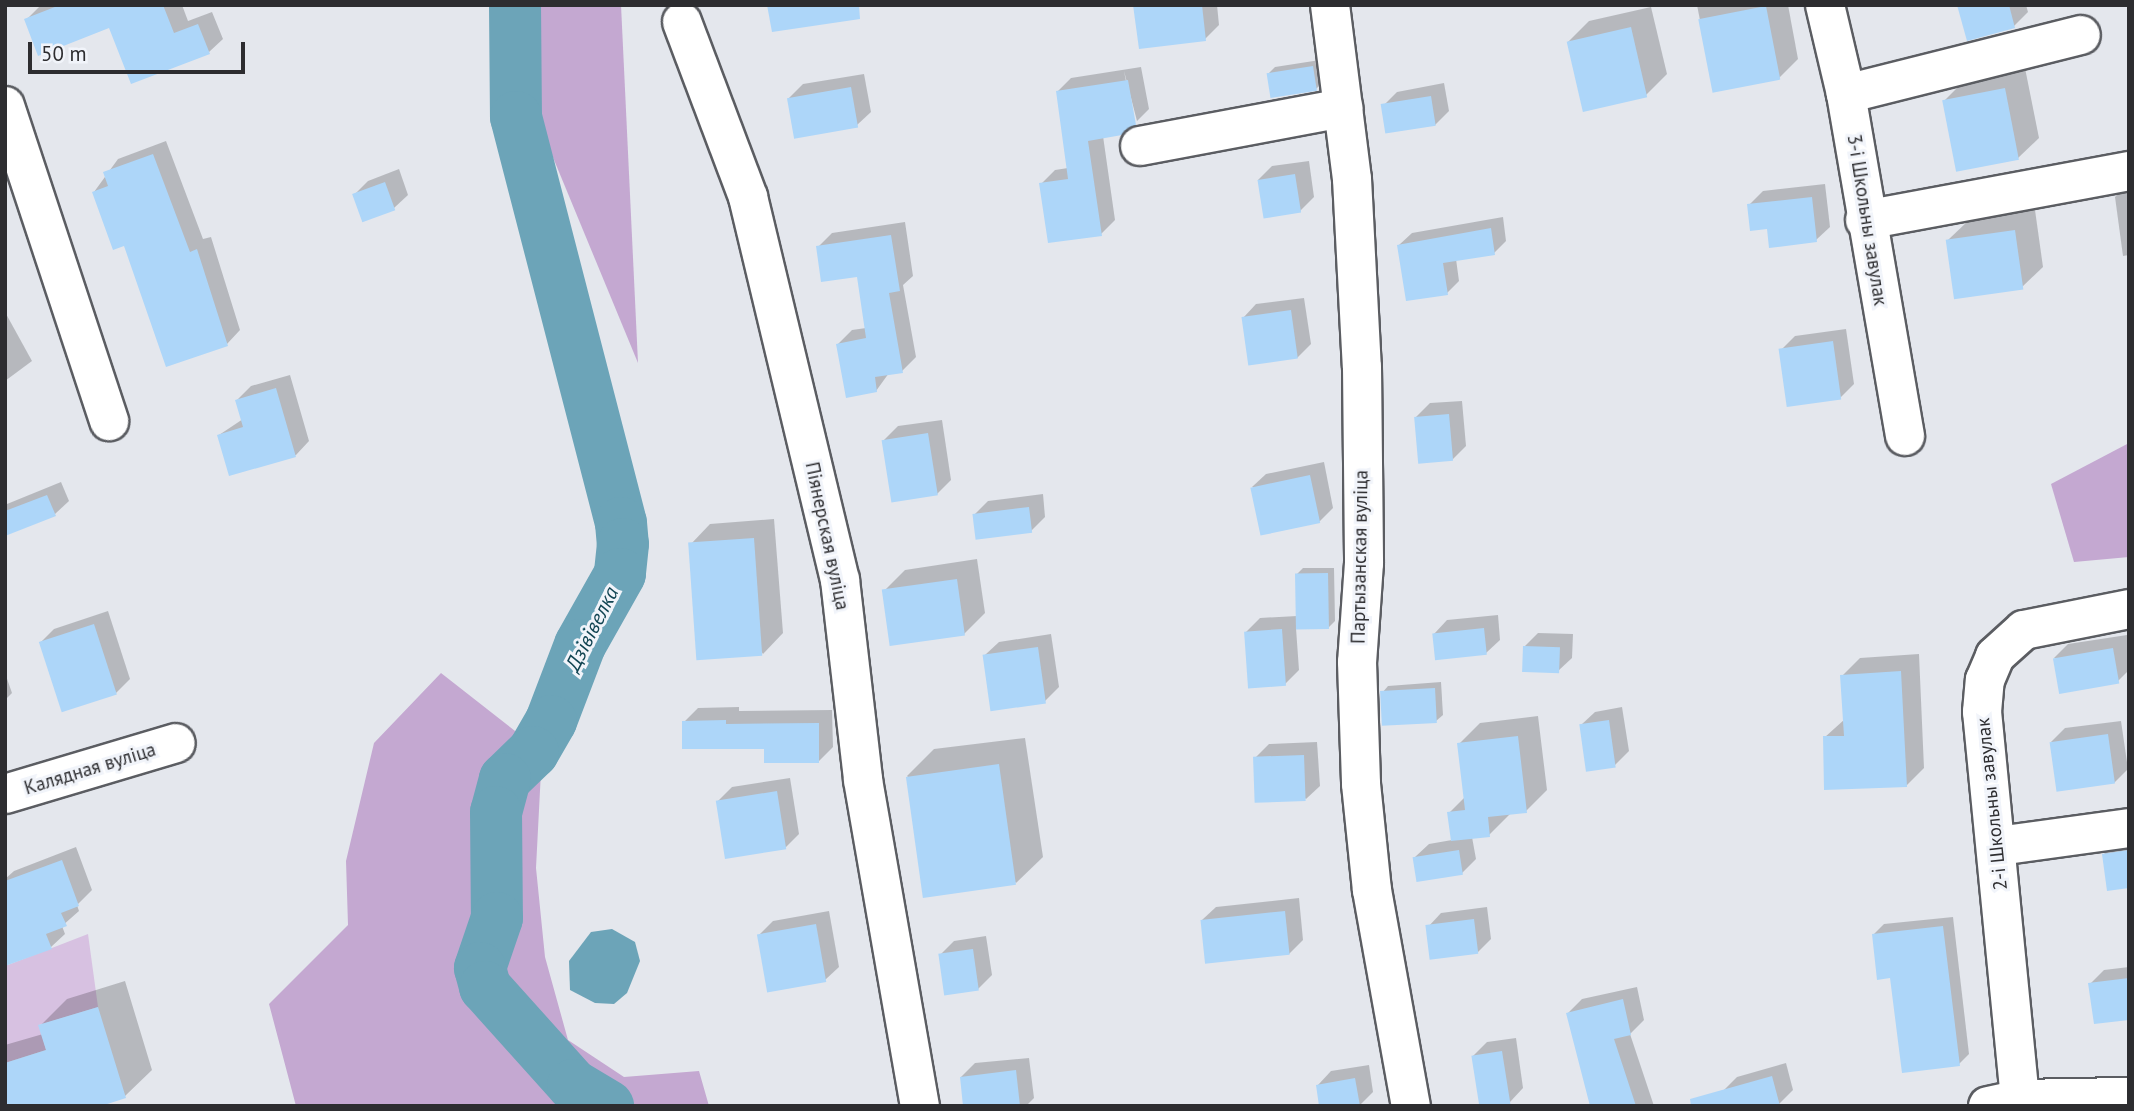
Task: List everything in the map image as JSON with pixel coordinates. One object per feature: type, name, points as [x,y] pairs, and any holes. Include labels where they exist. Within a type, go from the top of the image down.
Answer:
[{"type":"street","name":"Партызанская вуліца","points":[[1330,5],[1343,108],[1362,367],[1364,563],[1357,662],[1361,784],[1372,890],[1411,1106]]},
{"type":"street","name":"3-і Школьны завулак","points":[[1825,5],[1846,94],[1865,220],[1905,436]]},
{"type":"street","name":"Піянерская вуліца","points":[[682,22],[748,197],[840,579],[863,780],[919,1106]]},
{"type":"street","points":[[1846,94],[2081,35]]},
{"type":"street","points":[[5,106],[14,169],[109,421]]},
{"type":"street","points":[[1140,146],[1343,108]]},
{"type":"street","points":[[1865,220],[2129,171]]},
{"type":"street","name":"2-і Школьны завулак","points":[[2004,1103],[1997,846],[1982,712],[1984,680],[1995,656],[2024,630],[2129,609]]},
{"type":"street","name":"Калядная вуліца","points":[[5,794],[176,743]]},
{"type":"street","points":[[1997,846],[2129,828]]},
{"type":"street","points":[[2004,1103],[2129,1097]]},
{"type":"shaded area","points":[[490,5],[621,5],[638,363]]},
{"type":"shaded area","points":[[2129,443],[2129,557],[2074,562],[2051,484]]},
{"type":"shaded area","points":[[441,673],[542,752],[536,868],[545,957],[568,1040],[624,1077],[699,1071],[709,1106],[296,1106],[269,1004],[348,925],[346,861],[374,743]]},
{"type":"shaded area","points":[[88,934],[98,1007],[39,1025],[46,1050],[5,1063],[5,960],[8,965]]},
{"type":"water","points":[[625,485],[638,493],[643,513],[632,564],[620,574],[606,570],[606,533],[615,499]]},
{"type":"water","points":[[612,929],[635,942],[640,961],[627,993],[614,1004],[595,1003],[570,990],[569,961],[591,932]]},
{"type":"building","points":[[60,5],[163,5],[174,33],[198,24],[210,54],[131,84],[109,28],[38,56],[24,19]]},
{"type":"building","points":[[767,5],[859,5],[860,19],[772,32]]},
{"type":"building","points":[[1133,5],[1202,5],[1206,41],[1139,49]]},
{"type":"building","points":[[1957,5],[2009,5],[2015,28],[1967,41]]},
{"type":"building","points":[[1766,6],[1780,80],[1713,93],[1698,19]]},
{"type":"building","points":[[1631,27],[1647,97],[1583,112],[1567,42]]},
{"type":"building","points":[[1313,66],[1317,91],[1270,98],[1267,73]]},
{"type":"building","points":[[1128,80],[1136,125],[1122,135],[1088,141],[1102,236],[1048,243],[1039,183],[1068,179],[1056,91]]},
{"type":"building","points":[[851,87],[858,127],[794,139],[787,98]]},
{"type":"building","points":[[2005,88],[2019,160],[1956,172],[1942,100]]},
{"type":"building","points":[[1431,96],[1436,126],[1385,134],[1381,104]]},
{"type":"building","points":[[153,154],[190,252],[197,249],[228,346],[166,367],[124,246],[113,250],[92,192],[108,186],[103,172]]},
{"type":"building","points":[[1295,174],[1301,213],[1264,218],[1257,180]]},
{"type":"building","points":[[385,182],[395,210],[362,222],[352,194]]},
{"type":"building","points":[[1812,197],[1817,242],[1769,248],[1767,229],[1750,231],[1747,204]]},
{"type":"building","points":[[1491,228],[1495,255],[1443,263],[1448,295],[1406,301],[1397,245]]},
{"type":"building","points":[[2015,230],[2023,289],[1954,299],[1946,240]]},
{"type":"building","points":[[891,235],[900,291],[889,293],[903,373],[875,377],[877,392],[846,398],[836,344],[866,338],[857,277],[821,282],[816,246]]},
{"type":"building","points":[[1291,310],[1298,359],[1248,365],[1241,317]]},
{"type":"building","points":[[1833,341],[1841,399],[1787,407],[1779,349]]},
{"type":"building","points":[[276,388],[296,457],[229,476],[217,435],[243,427],[235,400]]},
{"type":"building","points":[[1449,414],[1453,461],[1418,464],[1414,417]]},
{"type":"building","points":[[928,433],[938,495],[891,503],[882,440]]},
{"type":"building","points":[[1310,475],[1320,523],[1261,536],[1250,488]]},
{"type":"building","points":[[47,495],[56,516],[5,536],[5,511]]},
{"type":"building","points":[[1029,507],[1032,533],[976,540],[972,514]]},
{"type":"building","points":[[754,538],[762,656],[696,660],[688,543]]},
{"type":"building","points":[[1328,573],[1329,629],[1296,630],[1295,574]]},
{"type":"building","points":[[957,579],[965,635],[890,646],[882,590]]},
{"type":"building","points":[[94,624],[117,694],[62,712],[39,642]]},
{"type":"building","points":[[1484,628],[1487,655],[1435,660],[1432,633]]},
{"type":"building","points":[[1282,629],[1286,686],[1248,689],[1244,632]]},
{"type":"building","points":[[1523,646],[1560,647],[1559,673],[1522,672]]},
{"type":"building","points":[[1038,647],[1046,703],[990,711],[983,655]]},
{"type":"building","points":[[2113,648],[2119,683],[2059,694],[2053,659]]},
{"type":"building","points":[[1901,671],[1907,787],[1824,790],[1823,736],[1844,736],[1840,675]]},
{"type":"building","points":[[1435,688],[1437,723],[1382,726],[1380,691]]},
{"type":"building","points":[[726,720],[726,724],[819,723],[819,763],[764,763],[764,749],[682,749],[682,721]]},
{"type":"building","points":[[1609,720],[1616,768],[1586,772],[1579,724]]},
{"type":"building","points":[[2108,734],[2115,784],[2057,792],[2050,742]]},
{"type":"building","points":[[1518,736],[1527,813],[1488,817],[1490,837],[1451,841],[1447,812],[1465,810],[1457,743]]},
{"type":"building","points":[[1304,755],[1306,801],[1255,803],[1253,757]]},
{"type":"building","points":[[999,764],[1016,885],[923,898],[906,777]]},
{"type":"building","points":[[777,791],[786,849],[725,859],[716,801]]},
{"type":"building","points":[[1459,850],[1463,875],[1416,882],[1413,857]]},
{"type":"building","points":[[2129,850],[2129,888],[2107,891],[2102,854]]},
{"type":"building","points":[[62,860],[79,906],[61,913],[67,926],[46,934],[52,949],[5,966],[5,881]]},
{"type":"building","points":[[1285,911],[1290,955],[1205,964],[1200,920]]},
{"type":"building","points":[[1474,919],[1478,954],[1430,960],[1425,925]]},
{"type":"building","points":[[816,924],[826,982],[767,993],[757,934]]},
{"type":"building","points":[[1943,926],[1960,1066],[1902,1073],[1890,978],[1877,980],[1872,934]]},
{"type":"building","points":[[973,949],[979,991],[944,995],[938,954]]},
{"type":"building","points":[[2129,978],[2129,1020],[2094,1024],[2088,983]]},
{"type":"building","points":[[1623,999],[1631,1035],[1614,1039],[1636,1106],[1590,1106],[1566,1013]]},
{"type":"building","points":[[98,1007],[126,1098],[101,1106],[5,1106],[5,1063],[46,1050],[38,1025]]},
{"type":"building","points":[[1502,1051],[1510,1104],[1479,1106],[1471,1056]]},
{"type":"building","points":[[1016,1070],[1020,1106],[963,1106],[960,1077]]},
{"type":"building","points":[[1772,1076],[1780,1106],[1691,1106],[1690,1099]]},
{"type":"building","points":[[1355,1078],[1360,1106],[1319,1106],[1316,1085]]},
{"type":"waterway","name":"Дзівівелка","points":[[515,5],[516,117],[621,523],[623,544],[620,574],[580,645],[551,721],[533,752],[505,779],[496,812],[497,918],[480,968],[485,987],[573,1085],[608,1106]]}]
